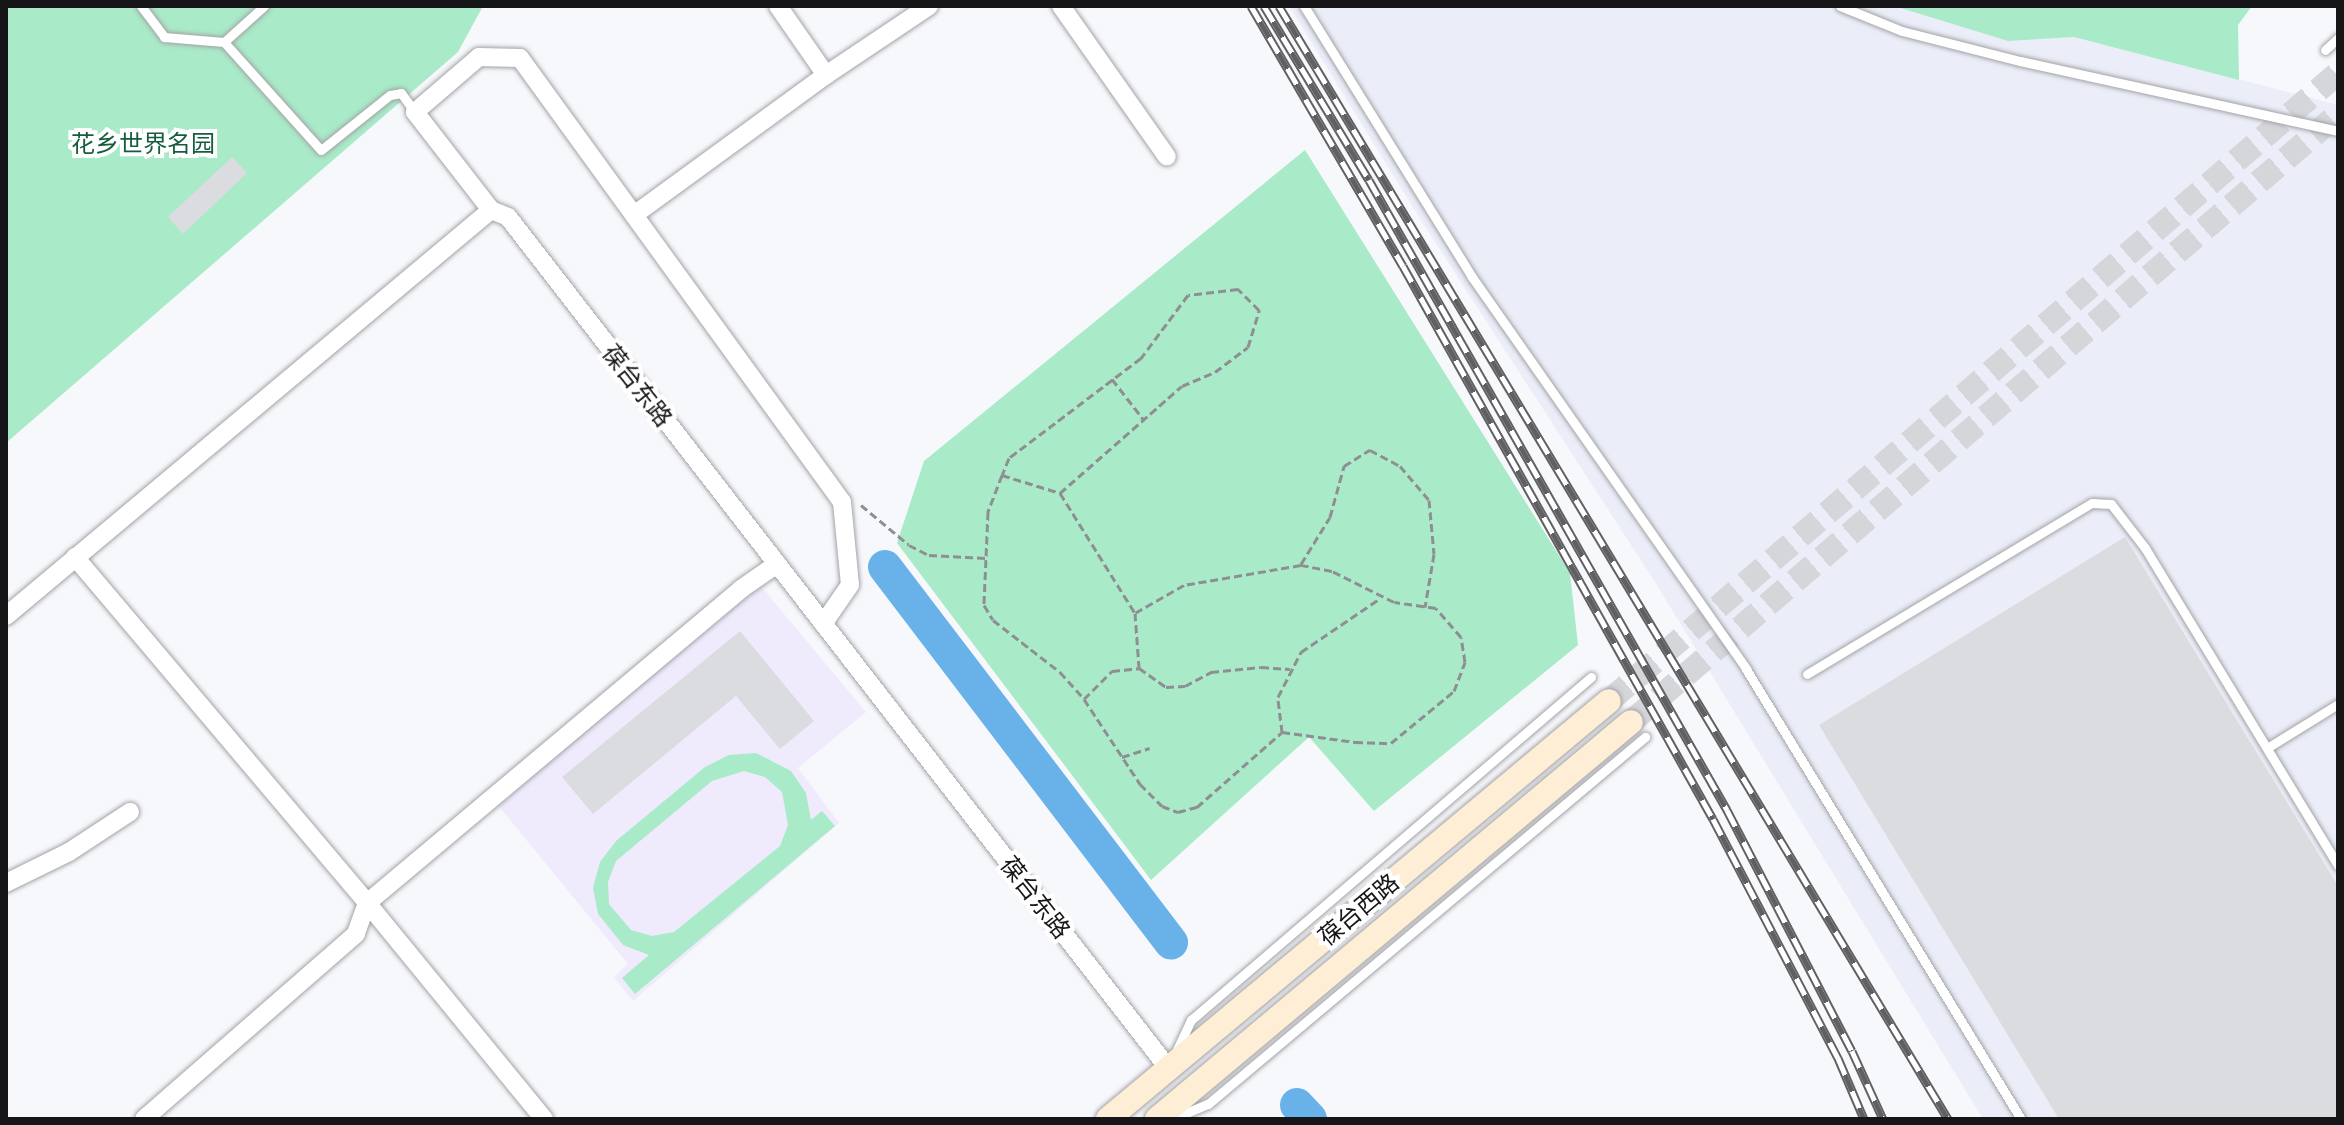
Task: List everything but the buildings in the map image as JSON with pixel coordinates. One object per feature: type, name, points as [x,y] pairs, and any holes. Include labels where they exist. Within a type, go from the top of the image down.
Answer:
[{"type":"street","points":[[778,6],[826,75]]},
{"type":"street","points":[[634,215],[826,75],[929,6]]},
{"type":"street","points":[[1061,6],[1167,157]]},
{"type":"street","points":[[415,112],[479,57],[520,58],[842,502],[850,585],[823,624]]},
{"type":"street","name":"葆台东路","points":[[415,112],[491,210],[508,217],[1168,1068]]},
{"type":"street","points":[[6,616],[491,210]]},
{"type":"street","points":[[75,557],[367,903],[544,1119]]},
{"type":"street","points":[[144,1119],[356,934],[367,903],[741,589],[777,564]]},
{"type":"street","name":"葆台西路","points":[[1108,1119],[1609,701]]},
{"type":"street","name":"葆台西路","points":[[1157,1119],[1638,729]]},
{"type":"street","points":[[6,883],[69,852],[130,812]]},
{"type":"lane","points":[[141,6],[164,37],[224,42],[321,150],[390,95],[401,93],[415,112]]},
{"type":"lane","points":[[224,42],[264,6]]},
{"type":"lane","points":[[1304,6],[1472,277],[1746,669],[2021,1119]]},
{"type":"lane","points":[[1840,6],[1902,31],[2020,61],[2338,131]]},
{"type":"lane","points":[[2325,50],[2338,38]]},
{"type":"lane","points":[[1807,674],[2092,503],[2111,504],[2145,548],[2338,866]]},
{"type":"lane","points":[[1168,1068],[1191,1020],[1591,677]]},
{"type":"lane","points":[[2267,748],[2338,704]]},
{"type":"lane","points":[[1172,1119],[1208,1104],[1638,729]]},
{"type":"path","points":[[1060,493],[1182,386],[1215,372],[1248,347],[1259,310],[1238,289],[1188,295],[1141,358],[1009,458],[988,512],[984,605],[993,620],[1060,672],[1084,699],[1151,795],[1162,806],[1178,812],[1197,807],[1282,732],[1355,742],[1391,743],[1454,691],[1465,662],[1461,637],[1436,608],[1381,598],[1332,571],[1301,565],[1184,585],[1135,613]]},
{"type":"path","points":[[1112,379],[1144,420]]},
{"type":"path","points":[[1301,565],[1330,517],[1344,466],[1370,450],[1400,466],[1429,500],[1434,554],[1425,607]]},
{"type":"path","points":[[1002,475],[1060,493],[1135,613],[1139,668]]},
{"type":"path","points":[[856,501],[909,545],[929,555],[986,558]]},
{"type":"path","points":[[1282,732],[1278,697],[1301,652],[1381,598]]},
{"type":"path","points":[[1084,699],[1112,671],[1139,668],[1166,687],[1185,686],[1211,672],[1261,667],[1290,669]]},
{"type":"path","points":[[1122,757],[1150,748]]},
{"type":"shaded area","points":[[1289,6],[1894,6],[2008,41],[2074,37],[2338,105],[2338,1119],[1983,1119],[1655,582],[1422,222]]},
{"type":"shaded area","points":[[760,585],[866,712],[798,768],[839,823],[633,1001],[614,977],[628,964],[497,804]]},
{"type":"green space","name":"花乡世界名园","points":[[6,6],[483,6],[458,52],[6,443]]},
{"type":"green space","points":[[1894,6],[2252,6],[2238,25],[2239,80],[2074,37],[2008,41]]},
{"type":"green space","points":[[1305,150],[1570,573],[1578,645],[1374,811],[1309,737],[1151,880],[897,543],[924,461]]},
{"type":"green space","points":[[756,753],[791,771],[806,793],[811,820],[822,811],[835,826],[635,994],[622,978],[649,955],[623,945],[598,914],[593,888],[600,862],[616,841],[705,767],[729,755]],"holes":[[[744,771],[765,777],[782,792],[788,825],[780,846],[674,932],[652,936],[631,930],[609,904],[608,882],[616,861],[712,781]]]},
{"type":"waterway","points":[[885,567],[1171,942]]},
{"type":"waterway","points":[[1297,1105],[1310,1119]]},
{"type":"tunnel","points":[[1609,701],[2338,73]]},
{"type":"tunnel","points":[[1631,722],[2338,114]]},
{"type":"railway","points":[[1251,6],[1403,266],[1713,819],[1838,1058],[1864,1119]]},
{"type":"railway","points":[[1264,6],[1369,180],[1727,810],[1852,1051],[1883,1119]]},
{"type":"railway","points":[[1279,6],[1948,1119]]}]
